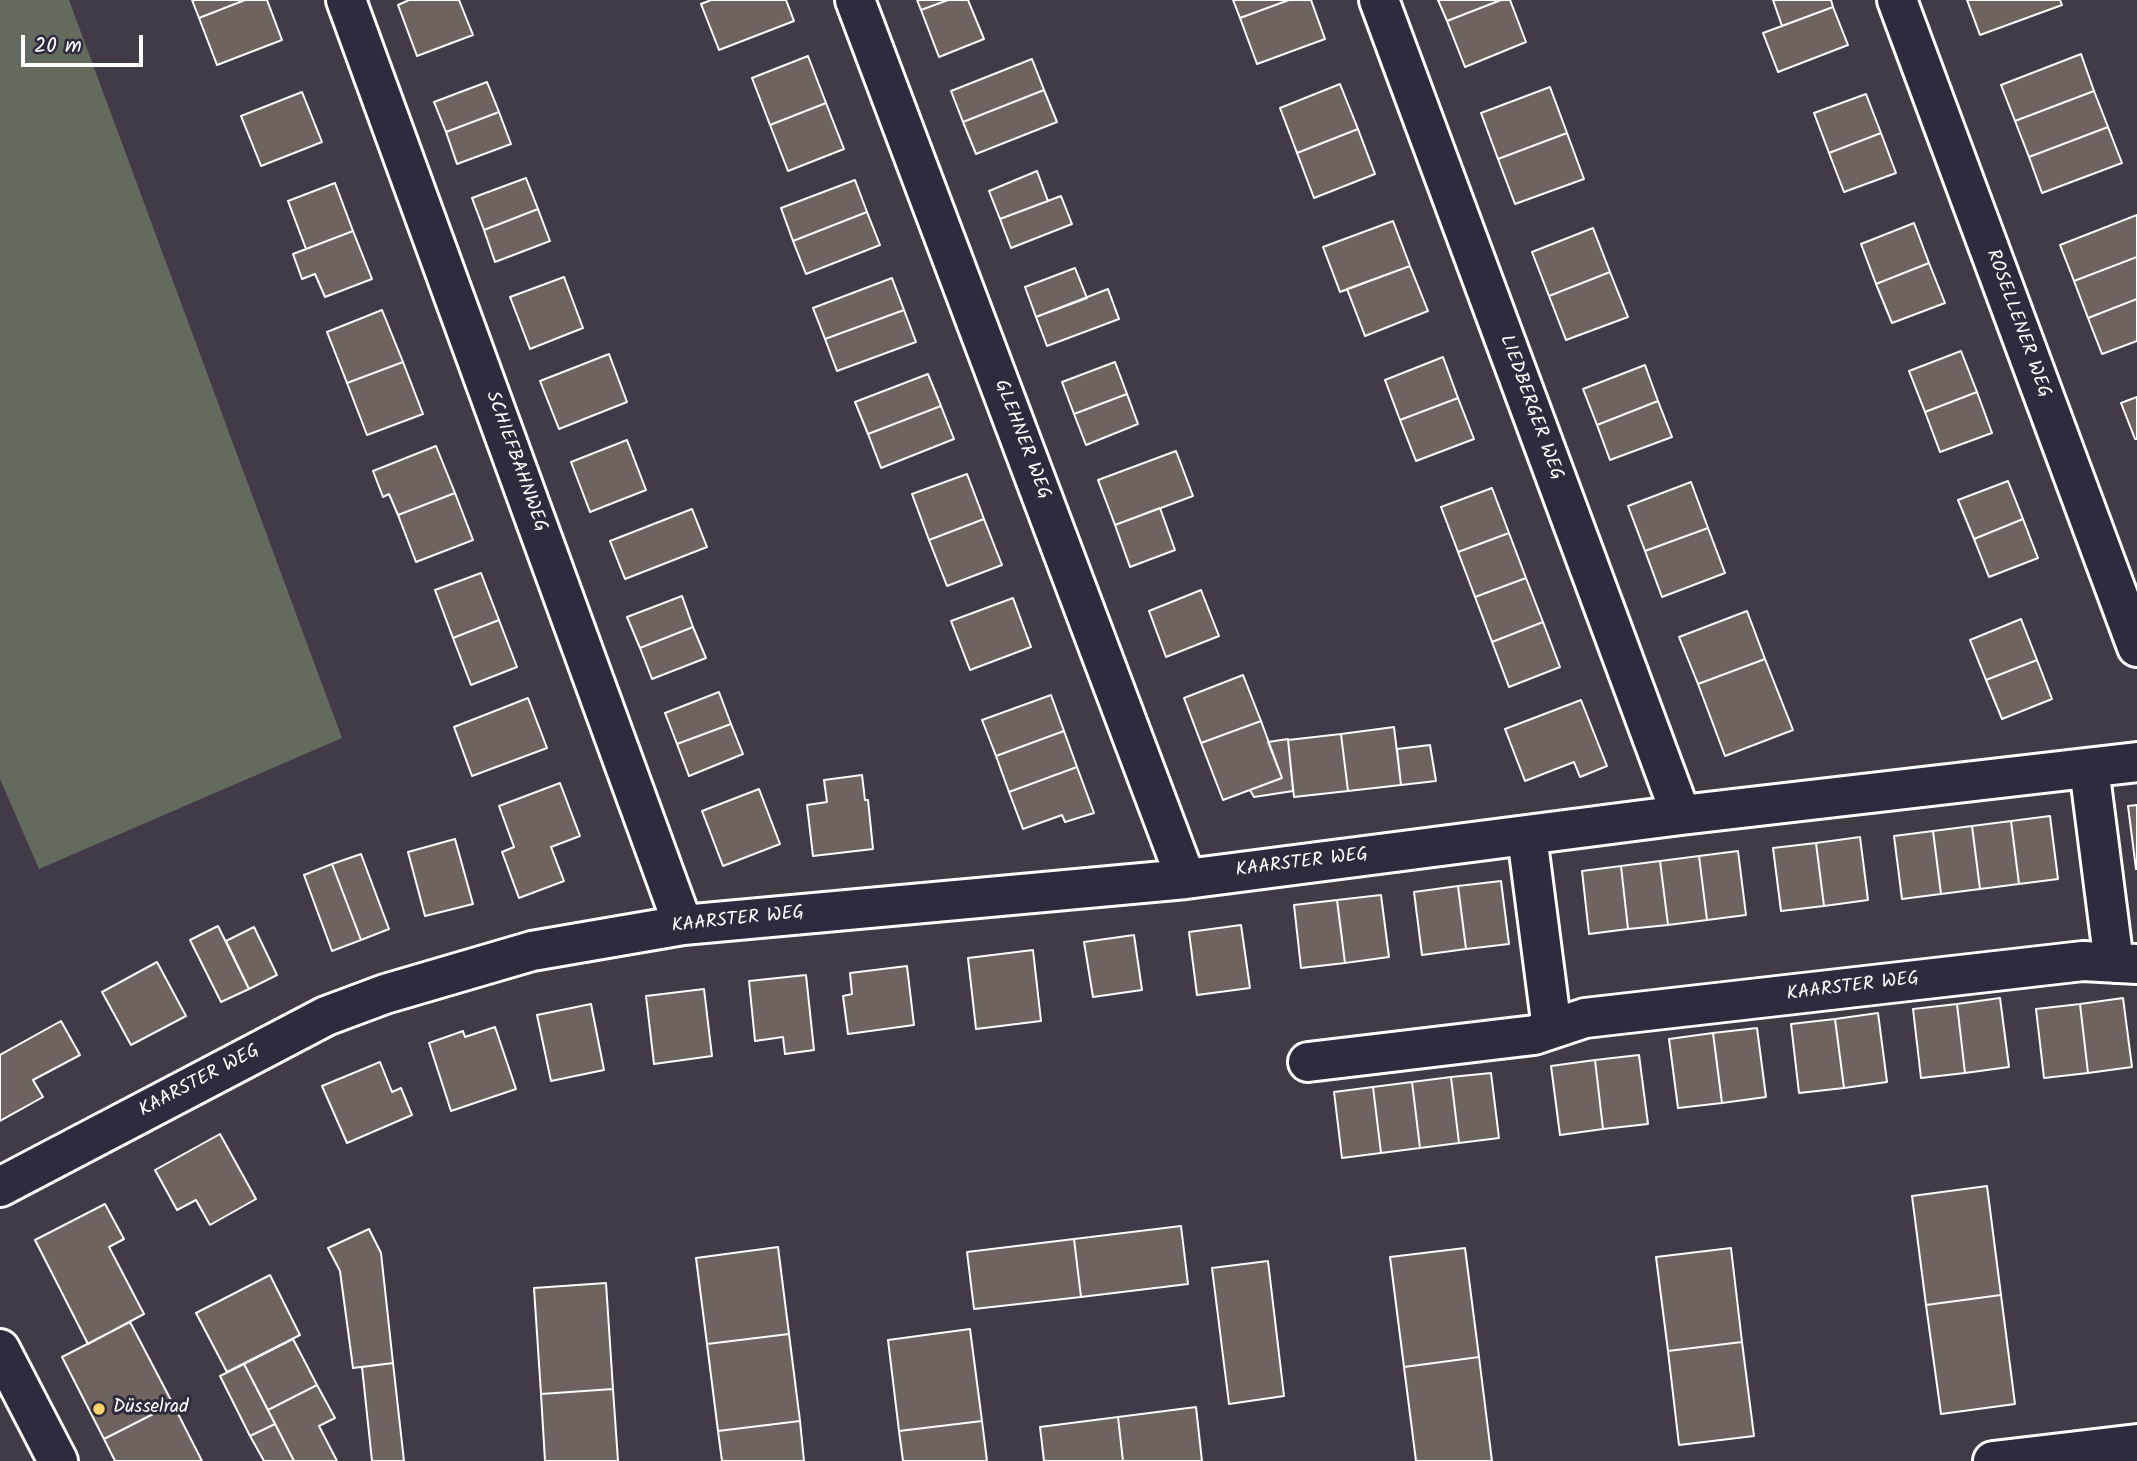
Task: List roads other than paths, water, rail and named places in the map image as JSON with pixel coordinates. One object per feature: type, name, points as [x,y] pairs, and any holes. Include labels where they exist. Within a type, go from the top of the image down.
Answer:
[{"type":"street","name":"SCHIEFBAHNWEG","points":[[346,0],[683,925]]},
{"type":"street","name":"GLEHNER WEG","points":[[855,0],[1186,879]]},
{"type":"street","name":"LIEDBERGER WEG","points":[[1379,0],[1681,815]]},
{"type":"street","name":"ROSELLENER WEG","points":[[1897,0],[2137,647]]},
{"type":"street","name":"KAARSTER WEG","points":[[0,1187],[326,1016],[385,994],[532,951],[683,925],[1186,879],[1681,815],[2137,762]]},
{"type":"street","name":"KAARSTER WEG","points":[[1308,1062],[1534,1035],[1585,1018],[2083,961],[2126,963],[2090,768]]},
{"type":"street","points":[[1527,836],[1552,1029]]},
{"type":"street","points":[[0,1349],[58,1461]]},
{"type":"street","points":[[1993,1461],[2137,1444]]},
{"type":"place","name":"Düsselrad","points":[[99,1409]]}]
